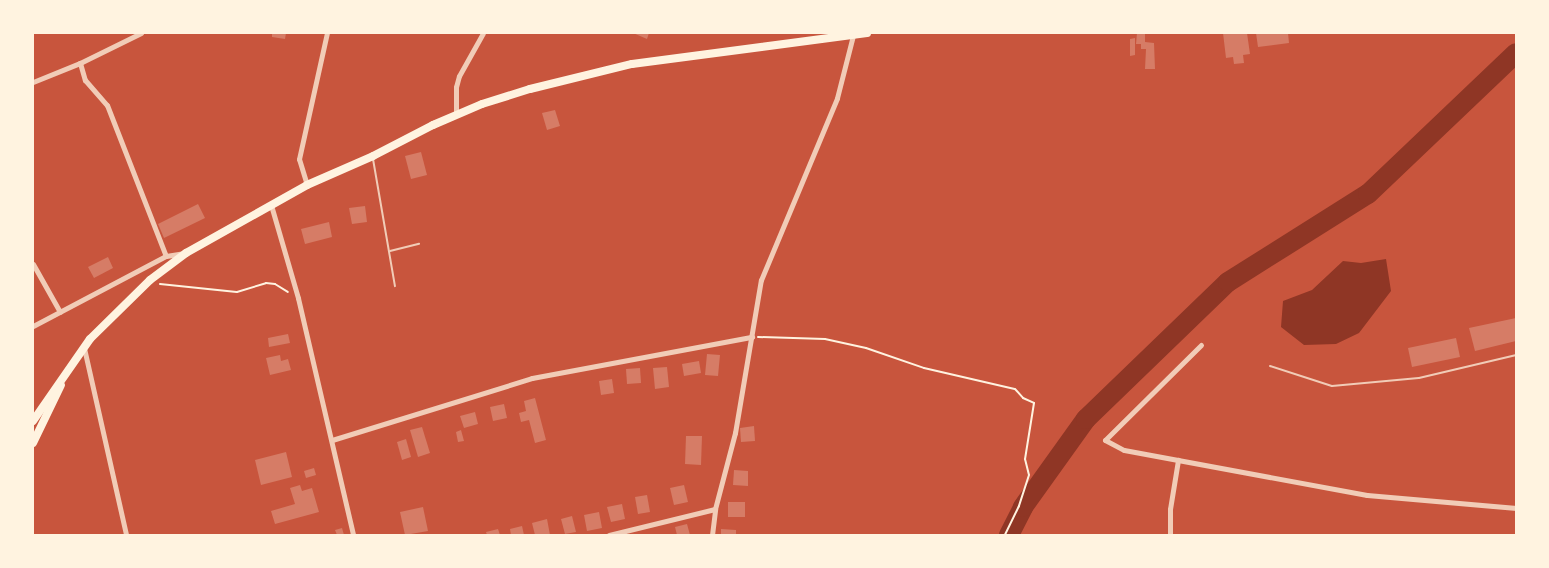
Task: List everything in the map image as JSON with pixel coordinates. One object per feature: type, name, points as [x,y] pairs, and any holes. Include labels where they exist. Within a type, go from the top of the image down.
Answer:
[{"type":"main road","points":[[33,422],[75,358],[109,318],[150,280],[186,253],[307,185],[373,156],[456,115],[530,89],[632,64],[867,33]]},
{"type":"main road","points":[[33,443],[75,358]]},
{"type":"street","points":[[33,82],[80,63],[141,33]]},
{"type":"street","points":[[307,185],[299,159],[327,33]]},
{"type":"street","points":[[456,115],[457,82],[483,33]]},
{"type":"street","points":[[711,535],[715,509],[735,434],[761,280],[837,98],[853,35]]},
{"type":"street","points":[[80,63],[85,80],[107,105],[166,256]]},
{"type":"street","points":[[271,205],[298,298],[353,535]]},
{"type":"street","points":[[33,326],[166,256],[186,253]]},
{"type":"street","points":[[33,264],[60,312]]},
{"type":"street","points":[[332,440],[532,378],[752,337]]},
{"type":"street","points":[[1201,345],[1105,440],[1124,450],[1366,495],[1516,508]]},
{"type":"street","points":[[84,346],[126,535]]},
{"type":"street","points":[[1170,535],[1170,509],[1178,460]]},
{"type":"street","points":[[609,535],[715,509]]},
{"type":"lane","points":[[373,156],[395,285]]},
{"type":"lane","points":[[389,251],[419,244]]},
{"type":"lane","points":[[1270,366],[1332,386],[1419,378],[1516,355]]},
{"type":"path","points":[[150,280],[166,287],[211,287],[237,292],[266,283],[275,284],[298,298]]},
{"type":"path","points":[[752,337],[825,339],[866,348],[924,369],[1015,389],[1023,398],[1034,403],[1029,426],[1030,441],[1025,459],[1029,475],[1019,506],[1005,535]]},
{"type":"shaded area","points":[[1386,259],[1391,291],[1359,333],[1336,344],[1304,345],[1281,327],[1283,301],[1312,290],[1343,261],[1361,263]]},
{"type":"building","points":[[272,33],[286,33],[285,39],[272,37]]},
{"type":"building","points":[[633,33],[649,33],[647,39]]},
{"type":"building","points":[[1137,33],[1145,33],[1145,42],[1154,43],[1155,69],[1145,69],[1146,49],[1141,49],[1141,44],[1136,44]]},
{"type":"building","points":[[1223,33],[1247,33],[1250,54],[1243,55],[1244,63],[1234,64],[1233,57],[1226,58]]},
{"type":"building","points":[[1256,33],[1288,33],[1289,43],[1258,47]]},
{"type":"building","points":[[1135,38],[1135,55],[1130,56],[1130,39]]},
{"type":"building","points":[[555,110],[560,126],[547,130],[542,113]]},
{"type":"building","points":[[421,152],[427,175],[411,179],[405,156]]},
{"type":"building","points":[[198,204],[205,218],[164,238],[158,224]]},
{"type":"building","points":[[365,206],[367,222],[352,224],[349,208]]},
{"type":"building","points":[[329,222],[332,237],[305,244],[301,229]]},
{"type":"building","points":[[108,257],[113,268],[94,278],[88,267]]},
{"type":"building","points":[[1516,318],[1516,341],[1475,351],[1469,328]]},
{"type":"building","points":[[288,334],[290,343],[269,347],[268,338]]},
{"type":"building","points":[[1456,338],[1460,357],[1412,367],[1408,348]]},
{"type":"building","points":[[707,354],[720,355],[718,376],[705,375]]},
{"type":"building","points":[[280,355],[281,361],[288,359],[291,370],[270,375],[266,358]]},
{"type":"building","points":[[699,361],[701,373],[684,376],[682,364]]},
{"type":"building","points":[[667,367],[669,387],[655,389],[653,368]]},
{"type":"building","points":[[640,368],[641,383],[627,384],[626,369]]},
{"type":"building","points":[[612,379],[614,393],[601,395],[599,381]]},
{"type":"building","points":[[535,398],[546,440],[535,443],[529,420],[521,422],[519,413],[526,411],[524,401]]},
{"type":"building","points":[[504,404],[507,418],[493,421],[490,407]]},
{"type":"building","points":[[475,412],[478,424],[464,428],[460,416]]},
{"type":"building","points":[[754,426],[755,441],[741,442],[740,428]]},
{"type":"building","points":[[422,427],[430,453],[418,457],[410,430]]},
{"type":"building","points":[[461,430],[464,441],[458,442],[456,432]]},
{"type":"building","points":[[686,436],[702,436],[701,465],[685,464]]},
{"type":"building","points":[[406,439],[411,457],[402,460],[397,442]]},
{"type":"building","points":[[286,452],[292,477],[261,485],[255,460]]},
{"type":"building","points":[[314,468],[316,475],[306,478],[304,471]]},
{"type":"building","points":[[734,470],[748,471],[748,486],[733,485]]},
{"type":"building","points":[[300,485],[302,491],[312,488],[319,512],[275,524],[271,511],[295,504],[290,488]]},
{"type":"building","points":[[684,485],[688,502],[674,505],[670,488]]},
{"type":"building","points":[[647,495],[650,512],[638,514],[635,497]]},
{"type":"building","points":[[728,502],[745,502],[745,517],[728,517]]},
{"type":"building","points":[[622,504],[625,519],[611,522],[607,507]]},
{"type":"building","points":[[423,507],[428,531],[405,535],[400,512]]},
{"type":"building","points":[[599,512],[602,528],[587,531],[584,515]]},
{"type":"building","points":[[572,516],[576,532],[565,534],[561,519]]},
{"type":"building","points":[[547,519],[550,535],[535,535],[532,523]]},
{"type":"building","points":[[687,524],[690,535],[677,535],[675,527]]},
{"type":"building","points":[[522,526],[524,535],[511,535],[510,529]]},
{"type":"building","points":[[342,528],[344,535],[337,535],[335,530]]},
{"type":"building","points":[[498,529],[500,535],[487,535],[486,532]]},
{"type":"building","points":[[721,529],[736,530],[736,535],[721,535]]},
{"type":"waterway","points":[[1009,535],[1023,507],[1086,419],[1228,282],[1368,194],[1516,53]]}]
